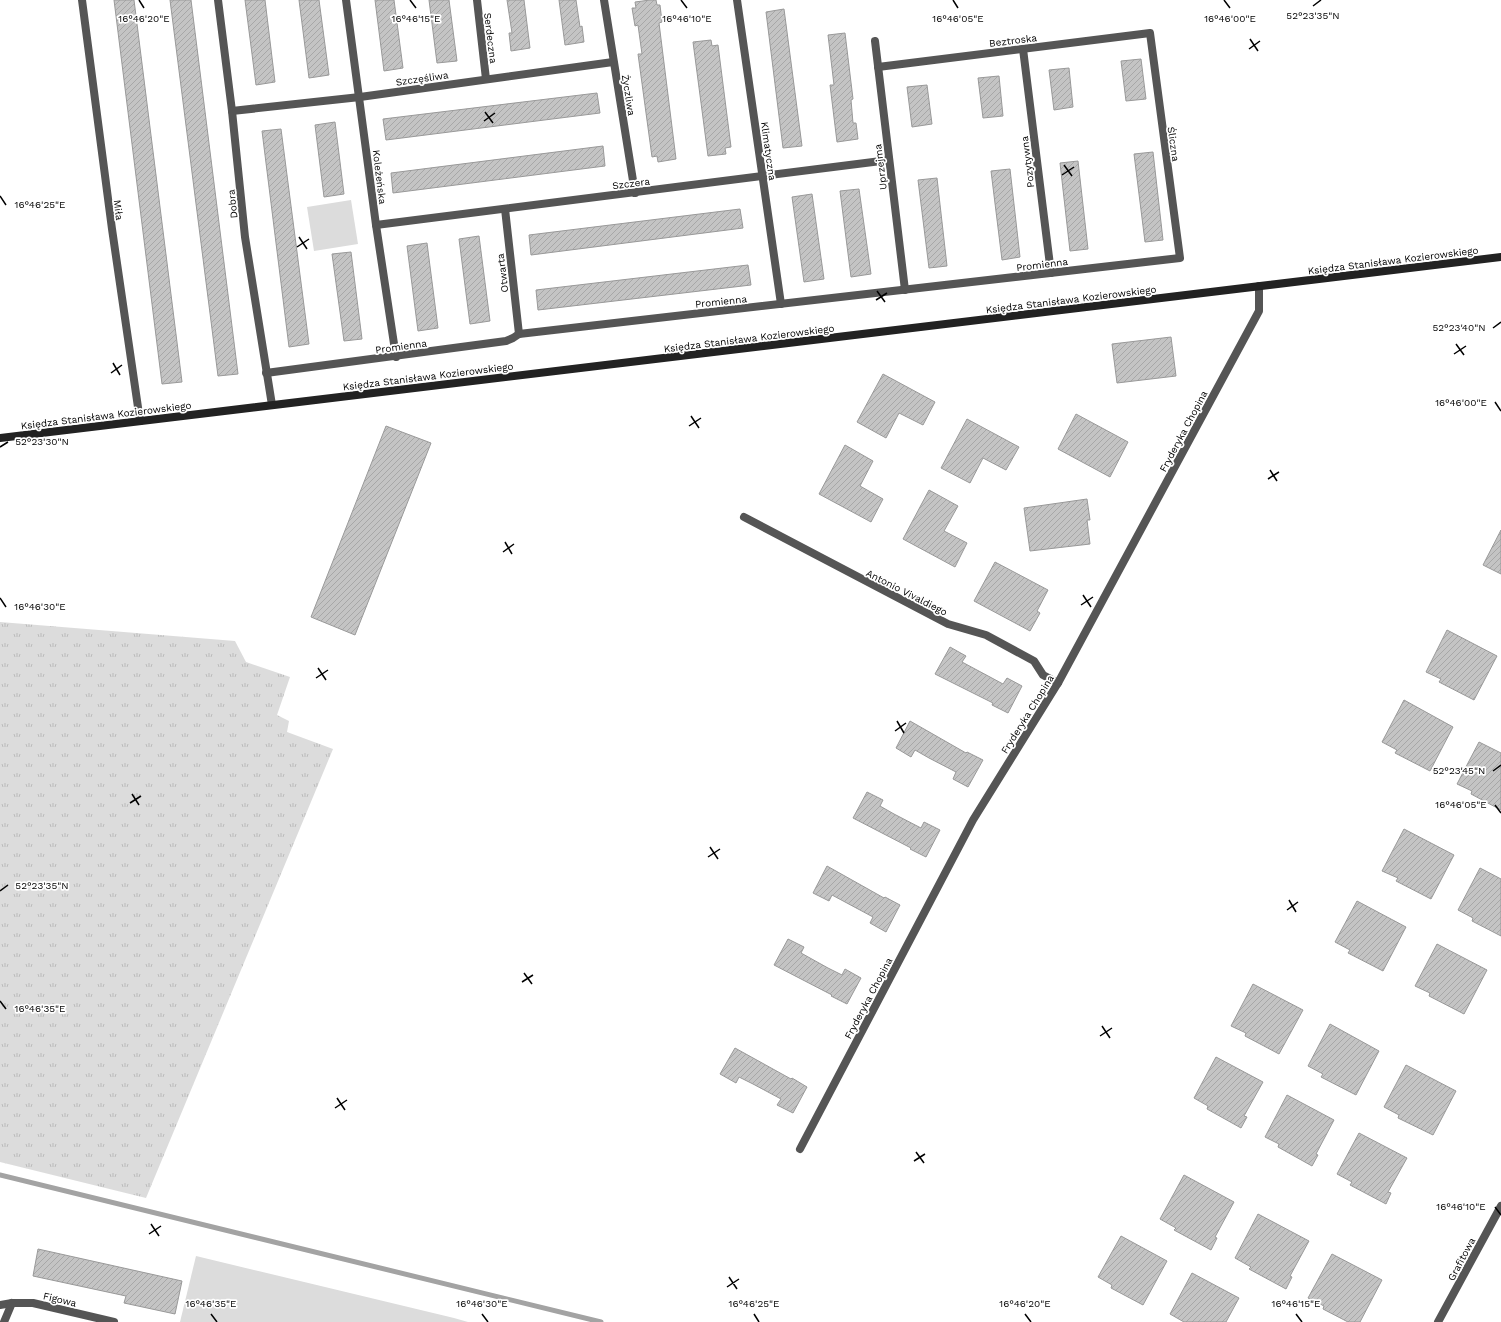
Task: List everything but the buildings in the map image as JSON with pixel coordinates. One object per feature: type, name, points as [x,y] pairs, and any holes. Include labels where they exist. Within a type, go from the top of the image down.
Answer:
[{"type":"street","name":"Miła","points":[[82,0],[112,229],[140,421]]},
{"type":"street","name":"Dobra","points":[[218,0],[246,237],[272,405]]},
{"type":"street","name":"Koleżeńska","points":[[346,0],[376,225],[396,357]]},
{"type":"street","name":"Serdeczna","points":[[476,0],[486,79]]},
{"type":"street","name":"Życzliwa","points":[[604,0],[635,193]]},
{"type":"street","name":"Klimatyczna","points":[[737,0],[780,304]]},
{"type":"street","name":"Beztroska","points":[[878,67],[1150,33]]},
{"type":"street","name":"Śliczna","points":[[1150,33],[1180,258]]},
{"type":"street","name":"Uprzejma","points":[[875,41],[905,290]]},
{"type":"street","name":"Pozytywna","points":[[1023,49],[1051,273]]},
{"type":"street","name":"Szczęśliwa","points":[[232,111],[360,97],[613,62]]},
{"type":"street","name":"Szczera","points":[[376,225],[889,160]]},
{"type":"street","name":"Otwarta","points":[[505,209],[519,334]]},
{"type":"street","name":"Księdza Stanisława Kozierowskiego","points":[[0,438],[1501,257]]},
{"type":"street","name":"Promienna","points":[[266,373],[396,357],[506,341],[519,334],[1180,258]]},
{"type":"street","name":"Fryderyka Chopina","points":[[800,1150],[973,820],[1058,683],[1259,310],[1259,286]]},
{"type":"street","name":"Antonio Vivaldiego","points":[[744,517],[948,624],[986,635],[1034,661],[1043,675],[1058,683]]},
{"type":"street","name":"Grafitowa","points":[[1438,1322],[1501,1206]]},
{"type":"street","name":"Figowa","points":[[0,1305],[12,1303],[33,1303],[114,1322]]},
{"type":"street","points":[[4,1322],[12,1303]]},
{"type":"green space","points":[[351,200],[358,244],[314,251],[307,207]]},
{"type":"green space","points":[[0,622],[235,641],[246,662],[290,677],[277,715],[289,721],[287,732],[333,749],[146,1198],[0,1162]]},
{"type":"green space","points":[[196,1256],[454,1318],[468,1322],[180,1322]]},
{"type":"waterway","points":[[0,1175],[601,1322]]}]
